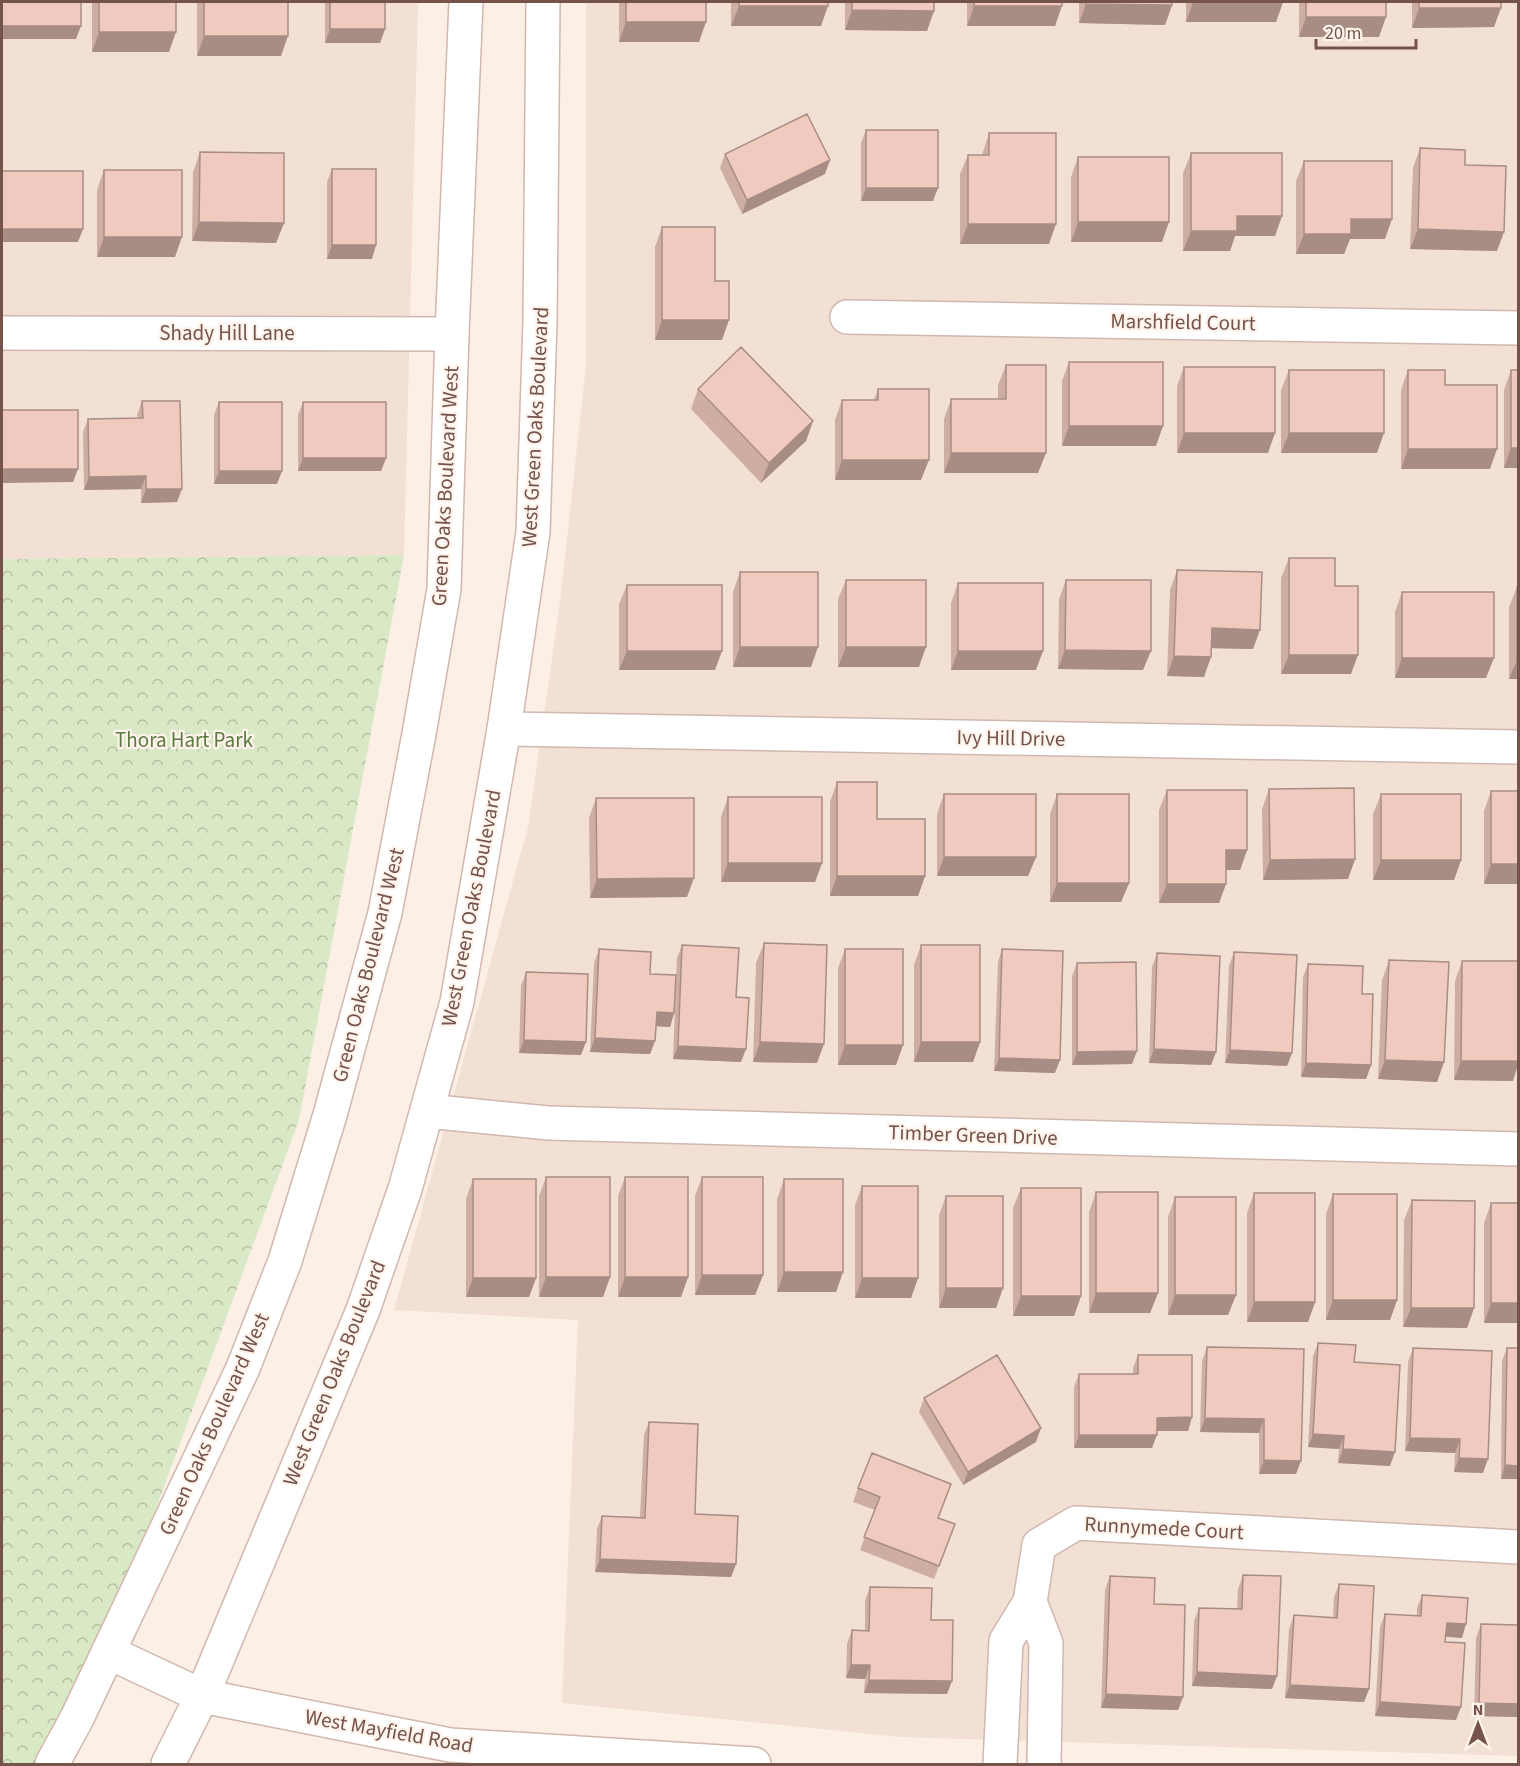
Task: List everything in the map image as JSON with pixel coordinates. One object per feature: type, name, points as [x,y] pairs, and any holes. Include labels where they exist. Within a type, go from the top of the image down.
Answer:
[{"type":"street","name":"Green Oaks Boulevard West","points":[[52,1764],[77,1718],[243,1368],[285,1261],[330,1115],[385,914],[444,589],[466,2]]},
{"type":"street","name":"West Green Oaks Boulevard","points":[[168,1764],[202,1696],[363,1310],[405,1189],[457,1002],[504,729],[532,532],[540,322],[543,2]]},
{"type":"street","name":"Marshfield Court","points":[[847,317],[1518,328]]},
{"type":"street","name":"Shady Hill Lane","points":[[2,333],[452,334]]},
{"type":"street","name":"Ivy Hill Drive","points":[[504,729],[1518,747]]},
{"type":"street","name":"Timber Green Drive","points":[[427,1111],[548,1123],[1518,1149]]},
{"type":"street","name":"Runnymede Court","points":[[1030,1602],[1039,1545],[1076,1523],[1518,1546]]},
{"type":"street","points":[[1000,1764],[1006,1641],[1030,1602]]},
{"type":"street","points":[[1030,1602],[1046,1643],[1044,1764]]},
{"type":"street","name":"West Mayfield Road","points":[[108,1652],[202,1696],[450,1745],[754,1764]]},
{"type":"shaded area","points":[[2,2],[418,2],[404,555],[2,559]]},
{"type":"shaded area","points":[[586,2],[1518,2],[1518,1756],[900,1737],[562,1703],[578,1320],[394,1310],[528,827],[560,602],[586,366]]},
{"type":"green space","name":"Thora Hart Park","points":[[404,555],[299,1120],[87,1696],[52,1764],[2,1764],[2,559]]},
{"type":"building","points":[[2,2],[81,2],[81,26],[2,26]]},
{"type":"building","points":[[99,2],[176,2],[176,32],[99,32]]},
{"type":"building","points":[[204,2],[288,2],[288,36],[204,36]]},
{"type":"building","points":[[330,2],[385,2],[385,29],[330,29]]},
{"type":"building","points":[[626,2],[706,2],[706,22],[626,22]]},
{"type":"building","points":[[739,2],[828,2],[828,6],[739,6]]},
{"type":"building","points":[[852,2],[934,2],[934,11],[852,10]]},
{"type":"building","points":[[974,2],[1062,2],[1062,6],[974,6]]},
{"type":"building","points":[[1086,2],[1172,2],[1172,5],[1086,4]]},
{"type":"building","points":[[1306,2],[1386,2],[1386,17],[1306,17]]},
{"type":"building","points":[[1419,2],[1501,2],[1501,8],[1419,8]]},
{"type":"building","points":[[807,114],[830,160],[747,200],[725,154]]},
{"type":"building","points":[[866,130],[938,130],[938,188],[866,188]]},
{"type":"building","points":[[989,133],[1056,133],[1056,224],[968,224],[968,155],[989,155]]},
{"type":"building","points":[[1420,148],[1465,150],[1465,165],[1506,166],[1504,232],[1418,229]]},
{"type":"building","points":[[200,152],[284,153],[284,223],[199,222]]},
{"type":"building","points":[[1191,153],[1282,153],[1282,216],[1237,216],[1237,231],[1191,231]]},
{"type":"building","points":[[1078,157],[1169,157],[1169,222],[1078,222]]},
{"type":"building","points":[[1304,161],[1392,161],[1392,219],[1351,219],[1351,234],[1304,234]]},
{"type":"building","points":[[332,169],[376,169],[376,245],[332,245]]},
{"type":"building","points":[[104,170],[182,170],[182,237],[104,237]]},
{"type":"building","points":[[2,171],[83,171],[83,229],[2,229]]},
{"type":"building","points":[[662,227],[715,227],[715,281],[729,281],[729,320],[662,320]]},
{"type":"building","points":[[741,347],[813,421],[769,463],[698,389]]},
{"type":"building","points":[[1069,362],[1163,362],[1163,426],[1069,426]]},
{"type":"building","points":[[1006,365],[1046,365],[1046,453],[951,453],[951,399],[1006,399]]},
{"type":"building","points":[[1184,367],[1275,367],[1275,433],[1184,433]]},
{"type":"building","points":[[1289,370],[1384,370],[1384,433],[1289,433]]},
{"type":"building","points":[[1408,370],[1445,370],[1445,385],[1497,385],[1497,449],[1408,449]]},
{"type":"building","points":[[1511,370],[1518,370],[1518,448],[1511,448]]},
{"type":"building","points":[[878,389],[929,389],[929,460],[842,460],[842,400],[878,400]]},
{"type":"building","points":[[142,401],[180,401],[182,489],[146,489],[146,476],[89,477],[88,419],[143,418]]},
{"type":"building","points":[[219,402],[282,402],[282,471],[219,471]]},
{"type":"building","points":[[303,402],[386,402],[386,458],[303,458]]},
{"type":"building","points":[[2,410],[78,410],[78,469],[2,469]]},
{"type":"building","points":[[1289,558],[1335,558],[1335,586],[1358,586],[1358,655],[1289,655]]},
{"type":"building","points":[[1177,570],[1262,572],[1260,630],[1212,628],[1211,657],[1174,656]]},
{"type":"building","points":[[740,572],[818,572],[818,647],[740,647]]},
{"type":"building","points":[[846,580],[926,580],[926,647],[846,647]]},
{"type":"building","points":[[1066,580],[1151,580],[1151,651],[1065,650]]},
{"type":"building","points":[[958,583],[1043,583],[1043,651],[958,651]]},
{"type":"building","points":[[627,585],[722,585],[722,651],[627,651]]},
{"type":"building","points":[[1518,587],[1518,660],[1517,660]]},
{"type":"building","points":[[1402,592],[1494,592],[1494,658],[1402,658]]},
{"type":"building","points":[[837,782],[877,782],[877,819],[925,819],[925,876],[837,876]]},
{"type":"building","points":[[1354,788],[1355,859],[1270,860],[1269,789]]},
{"type":"building","points":[[1167,790],[1247,790],[1247,850],[1226,850],[1226,884],[1167,884]]},
{"type":"building","points":[[1491,791],[1518,791],[1518,864],[1491,864]]},
{"type":"building","points":[[944,794],[1036,794],[1036,857],[944,857]]},
{"type":"building","points":[[1057,794],[1129,794],[1129,883],[1057,883]]},
{"type":"building","points":[[1381,794],[1461,794],[1461,860],[1381,860]]},
{"type":"building","points":[[728,797],[822,797],[822,863],[728,863]]},
{"type":"building","points":[[596,798],[694,798],[694,878],[597,879]]},
{"type":"building","points":[[764,943],[827,945],[824,1044],[760,1042]]},
{"type":"building","points":[[682,945],[739,948],[736,997],[749,998],[746,1049],[678,1046]]},
{"type":"building","points":[[921,945],[980,945],[980,1042],[921,1042]]},
{"type":"building","points":[[599,949],[651,952],[650,974],[676,975],[674,1013],[657,1012],[655,1041],[595,1038]]},
{"type":"building","points":[[845,949],[903,949],[903,1045],[845,1045]]},
{"type":"building","points":[[1002,949],[1063,951],[1060,1060],[999,1058]]},
{"type":"building","points":[[1234,952],[1297,955],[1292,1053],[1230,1050]]},
{"type":"building","points":[[1157,953],[1220,956],[1216,1052],[1154,1049]]},
{"type":"building","points":[[1389,960],[1449,962],[1444,1062],[1385,1060]]},
{"type":"building","points":[[1462,961],[1518,961],[1518,1061],[1461,1061]]},
{"type":"building","points":[[1136,962],[1137,1051],[1077,1052],[1077,963]]},
{"type":"building","points":[[1308,964],[1363,966],[1362,994],[1373,994],[1371,1065],[1306,1063]]},
{"type":"building","points":[[526,972],[588,974],[586,1042],[524,1040]]},
{"type":"building","points":[[546,1177],[610,1177],[610,1277],[546,1277]]},
{"type":"building","points":[[625,1177],[688,1177],[688,1277],[625,1277]]},
{"type":"building","points":[[702,1177],[763,1177],[763,1275],[702,1275]]},
{"type":"building","points":[[473,1179],[536,1179],[536,1278],[473,1278]]},
{"type":"building","points":[[784,1179],[843,1179],[843,1272],[784,1272]]},
{"type":"building","points":[[862,1186],[918,1186],[918,1278],[862,1278]]},
{"type":"building","points":[[1021,1188],[1081,1188],[1081,1296],[1021,1296]]},
{"type":"building","points":[[1096,1192],[1158,1192],[1158,1293],[1096,1293]]},
{"type":"building","points":[[1254,1193],[1315,1193],[1315,1302],[1254,1302]]},
{"type":"building","points":[[1333,1194],[1397,1194],[1397,1300],[1333,1300]]},
{"type":"building","points":[[946,1196],[1003,1196],[1003,1288],[946,1288]]},
{"type":"building","points":[[1175,1197],[1236,1197],[1236,1295],[1175,1295]]},
{"type":"building","points":[[1412,1200],[1475,1201],[1474,1308],[1411,1308]]},
{"type":"building","points":[[1491,1203],[1518,1203],[1518,1303],[1491,1303]]},
{"type":"building","points":[[1318,1343],[1356,1345],[1354,1362],[1400,1365],[1395,1452],[1343,1449],[1344,1436],[1313,1434]]},
{"type":"building","points":[[1207,1347],[1304,1349],[1301,1461],[1264,1460],[1264,1419],[1205,1418]]},
{"type":"building","points":[[1413,1348],[1492,1351],[1488,1459],[1459,1458],[1460,1439],[1410,1438]]},
{"type":"building","points":[[1507,1348],[1518,1348],[1518,1466],[1505,1465]]},
{"type":"building","points":[[997,1355],[1041,1428],[968,1472],[924,1398]]},
{"type":"building","points":[[1138,1355],[1192,1355],[1192,1417],[1157,1418],[1157,1435],[1079,1435],[1079,1374],[1138,1374]]},
{"type":"building","points":[[649,1422],[698,1424],[695,1514],[738,1516],[736,1564],[600,1559],[602,1516],[645,1518]]},
{"type":"building","points":[[872,1453],[951,1484],[938,1518],[955,1524],[939,1566],[864,1537],[880,1497],[858,1488]]},
{"type":"building","points":[[1243,1575],[1281,1576],[1277,1676],[1197,1672],[1199,1608],[1242,1609]]},
{"type":"building","points":[[1110,1576],[1155,1578],[1154,1604],[1185,1605],[1183,1697],[1106,1694]]},
{"type":"building","points":[[1339,1584],[1374,1586],[1369,1689],[1290,1685],[1294,1615],[1337,1618]]},
{"type":"building","points":[[870,1587],[932,1588],[931,1620],[953,1620],[952,1681],[869,1680],[870,1665],[851,1665],[852,1630],[869,1631]]},
{"type":"building","points":[[1422,1595],[1468,1598],[1466,1624],[1447,1623],[1445,1642],[1465,1643],[1461,1707],[1380,1702],[1385,1614],[1421,1616]]},
{"type":"building","points":[[1481,1624],[1518,1625],[1518,1704],[1479,1703]]}]
